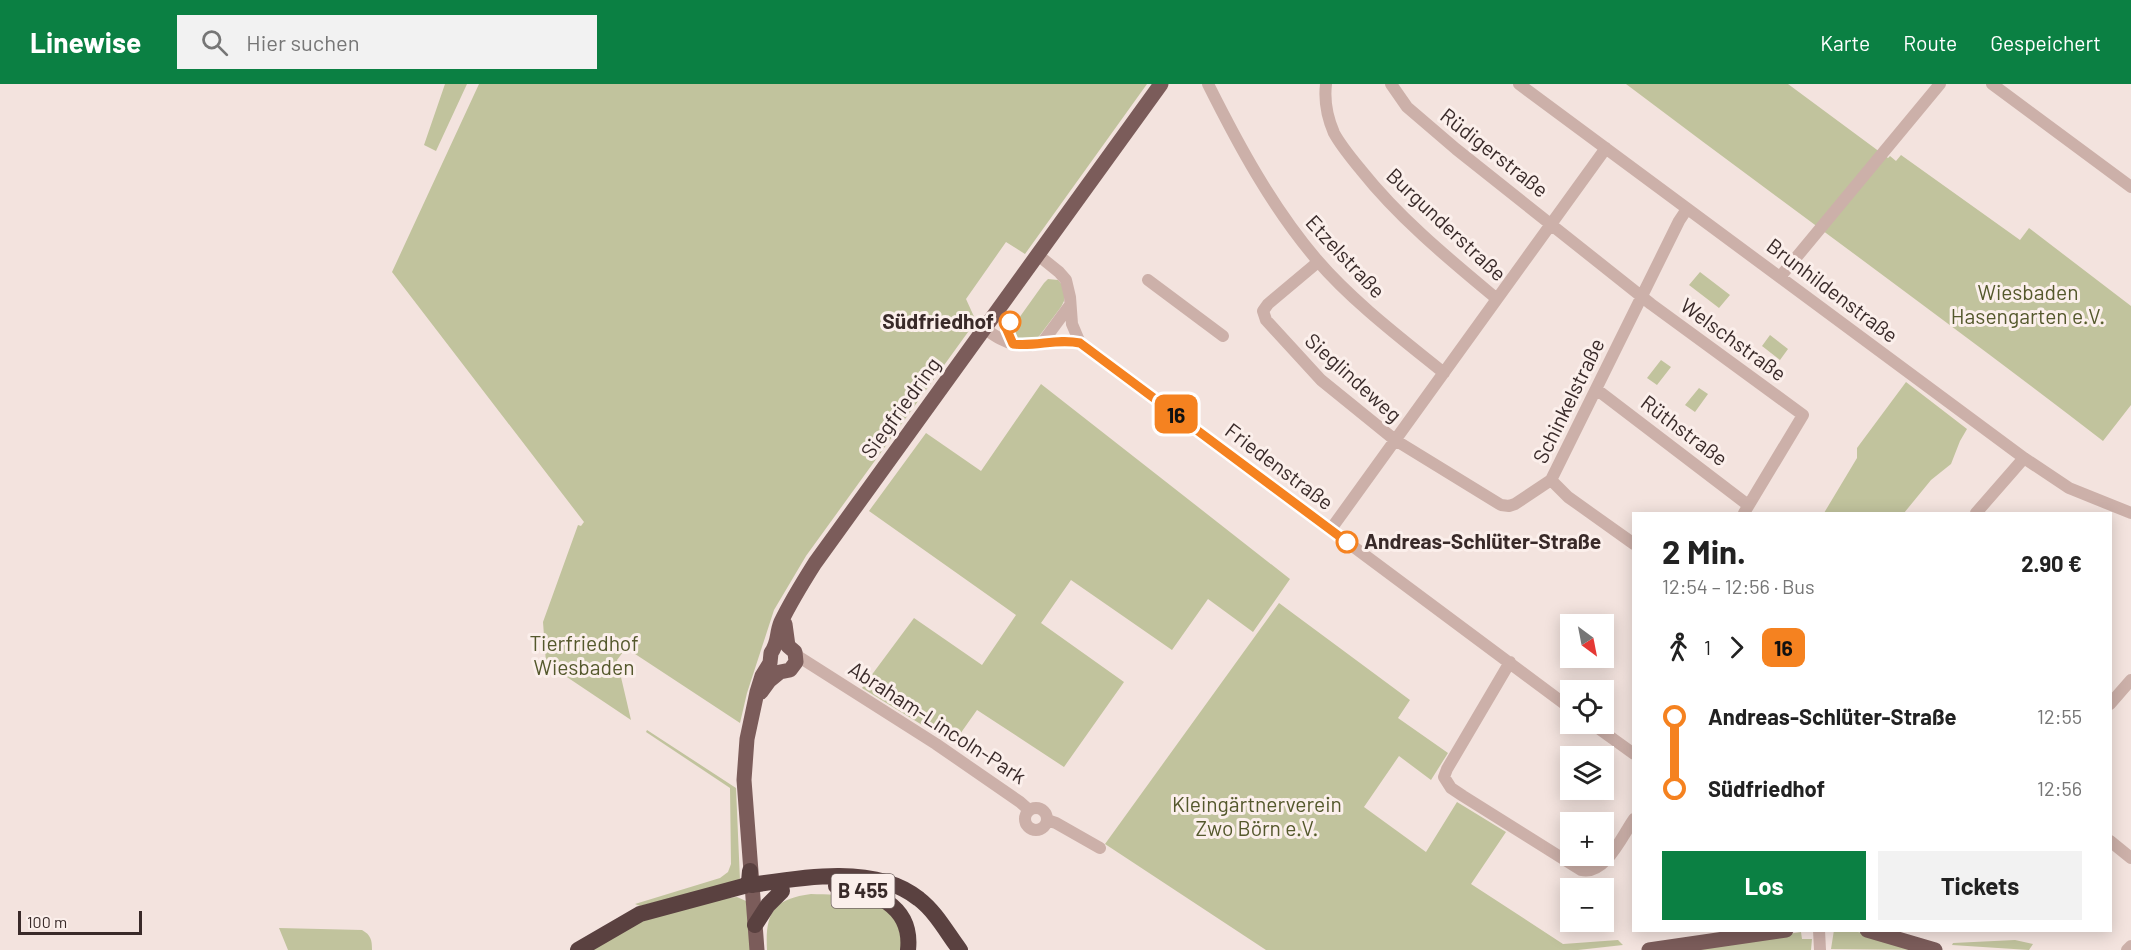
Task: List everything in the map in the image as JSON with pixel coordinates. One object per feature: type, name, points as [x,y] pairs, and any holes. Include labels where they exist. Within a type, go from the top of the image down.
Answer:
[{"type":"highway","points":[[750,870],[761,892],[782,891]]},
{"type":"highway","points":[[578,950],[640,914],[744,886],[750,880],[750,870]]},
{"type":"highway","points":[[750,870],[813,876],[836,875],[897,886],[912,893],[929,908],[960,950]]},
{"type":"highway","name":"B 455","points":[[782,891],[813,886],[832,886],[851,888],[880,898],[891,905],[902,918],[908,937],[908,950]]},
{"type":"highway","points":[[755,925],[768,905],[782,891]]},
{"type":"main road","name":"Siegfriedring","points":[[757,950],[744,780],[747,739],[759,682],[784,659],[778,631],[785,614],[815,563],[1161,84]]},
{"type":"main road","points":[[1649,950],[1772,932]]},
{"type":"main road","points":[[1874,932],[1935,950]]},
{"type":"street","name":"Etzelstraße","points":[[1208,84],[1254,171],[1279,211],[1318,262],[1374,316],[1444,373]]},
{"type":"street","name":"Burgunderstraße","points":[[1326,84],[1325,102],[1335,134],[1376,189],[1435,247],[1497,299]]},
{"type":"street","name":"Rüdigerstraße","points":[[1391,84],[1407,107],[1425,124],[1552,224]]},
{"type":"street","name":"Brunhildenstraße","points":[[1519,84],[2024,458],[2069,488],[2131,513]]},
{"type":"street","points":[[1780,277],[1940,84]]},
{"type":"street","points":[[1992,84],[2131,187]]},
{"type":"street","points":[[1331,530],[1606,148]]},
{"type":"street","name":"Schinkelstraße","points":[[1395,440],[1505,506],[1515,504],[1551,480],[1687,209]]},
{"type":"street","name":"Welschstraße","points":[[1552,224],[1642,296],[1803,415],[1746,509]]},
{"type":"street","points":[[1038,255],[1066,280],[1072,324],[1080,343]]},
{"type":"street","name":"Sieglindeweg","points":[[1318,262],[1268,304],[1263,311],[1264,316],[1270,326],[1320,380],[1395,440]]},
{"type":"street","points":[[1148,280],[1223,336]]},
{"type":"street","points":[[1042,343],[1070,305]]},
{"type":"street","points":[[985,329],[1013,344],[1065,340],[1080,343]]},
{"type":"street","name":"Friedenstraße","points":[[1080,343],[1560,700]]},
{"type":"street","name":"Rüthstraße","points":[[1596,389],[1746,509]]},
{"type":"street","points":[[1977,512],[2024,458]]},
{"type":"street","points":[[1551,480],[1568,497],[1632,543]]},
{"type":"street","name":"Abraham-Lincoln-Park","points":[[784,659],[822,671],[936,744],[1029,810]]},
{"type":"street","points":[[1509,662],[1447,769],[1444,777],[1448,784],[1456,792],[1586,872],[1597,869],[1605,862],[1632,822]]},
{"type":"street","points":[[2112,702],[2131,680]]},
{"type":"street","points":[[1606,734],[1632,753]]},
{"type":"street","name":"Abraham-Lincoln-Park","points":[[1029,810],[1036,808],[1043,810],[1047,820],[1100,848]]},
{"type":"street","name":"Abraham-Lincoln-Park","points":[[1029,810],[1025,820],[1031,829],[1041,829],[1047,820]]},
{"type":"street","points":[[2112,843],[2131,858]]},
{"type":"street","points":[[1820,932],[1820,950]]},
{"type":"street","points":[[2127,950],[2131,945]]},
{"type":"green space","points":[[445,84],[467,84],[436,151],[424,145]]},
{"type":"green space","name":"Südfriedhof","points":[[479,84],[1147,84],[1025,254],[1006,242],[966,299],[976,321],[806,556],[774,610],[747,693],[740,723],[626,648],[617,660],[631,720],[546,663],[543,622],[578,525],[581,526],[584,522],[392,272]]},
{"type":"green space","name":"Wiesbaden Hasengarten e.V.","points":[[1626,84],[1788,84],[1888,158],[1890,156],[1896,161],[1901,155],[2020,240],[2029,228],[2131,306],[2131,405],[2103,441]]},
{"type":"green space","points":[[1700,272],[1730,295],[1719,308],[1689,285]]},
{"type":"green space","points":[[1048,279],[1058,280],[1065,288],[1061,307],[1037,339],[1015,339],[1012,330],[1014,325]]},
{"type":"green space","points":[[1770,335],[1788,349],[1780,360],[1762,346]]},
{"type":"green space","points":[[1661,360],[1671,367],[1657,385],[1647,378]]},
{"type":"green space","points":[[1906,382],[1967,429],[1951,464],[1931,480],[1905,512],[1825,512],[1857,458],[1857,448]]},
{"type":"green space","points":[[1041,384],[1290,579],[1253,632],[1208,599],[1172,650],[1071,580],[1041,623],[1124,682],[1064,767],[977,710],[953,744],[862,688],[914,618],[982,665],[1016,615],[869,511],[926,433],[981,471]]},
{"type":"green space","points":[[1699,388],[1708,394],[1695,412],[1685,405]]},
{"type":"green space","name":"Kleingärtnerverein Zwo Börn e.V.","points":[[1279,603],[1410,700],[1398,718],[1448,753],[1431,780],[1399,756],[1364,807],[1426,852],[1457,802],[1506,832],[1471,884],[1563,944],[1618,940],[1623,945],[1578,950],[1266,950],[1105,844]]},
{"type":"green space","points":[[647,730],[736,788],[740,881],[640,906],[635,904],[720,878],[728,872],[731,864],[730,788],[646,732]]},
{"type":"green space","points":[[811,894],[861,898],[884,908],[893,915],[900,926],[901,950],[767,950],[768,926],[774,910],[788,900]]},
{"type":"green space","points":[[737,897],[746,901],[752,950],[589,950],[625,927],[709,900]]},
{"type":"green space","points":[[279,928],[362,930],[370,938],[372,950],[288,950]]},
{"type":"green space","points":[[1801,932],[1802,939],[1812,939],[1811,950],[1680,950]]},
{"type":"green space","points":[[1834,932],[1858,932],[1926,950],[1831,949]]},
{"type":"green space","points":[[2015,940],[2033,944],[2029,950],[1952,945],[1953,943]]},
{"type":"bus line","name":"16","points":[[1010,322],[1007,330],[1013,344],[1033,345],[1065,340],[1080,343],[1347,542]]},
{"type":"place","name":"Südfriedhof","points":[[1010,322]]},
{"type":"place","name":"Andreas-Schlüter-Straße","points":[[1347,542]]},
{"type":"park label","name":"Tierfriedhof Wiesbaden","points":[[584,656]]}]
